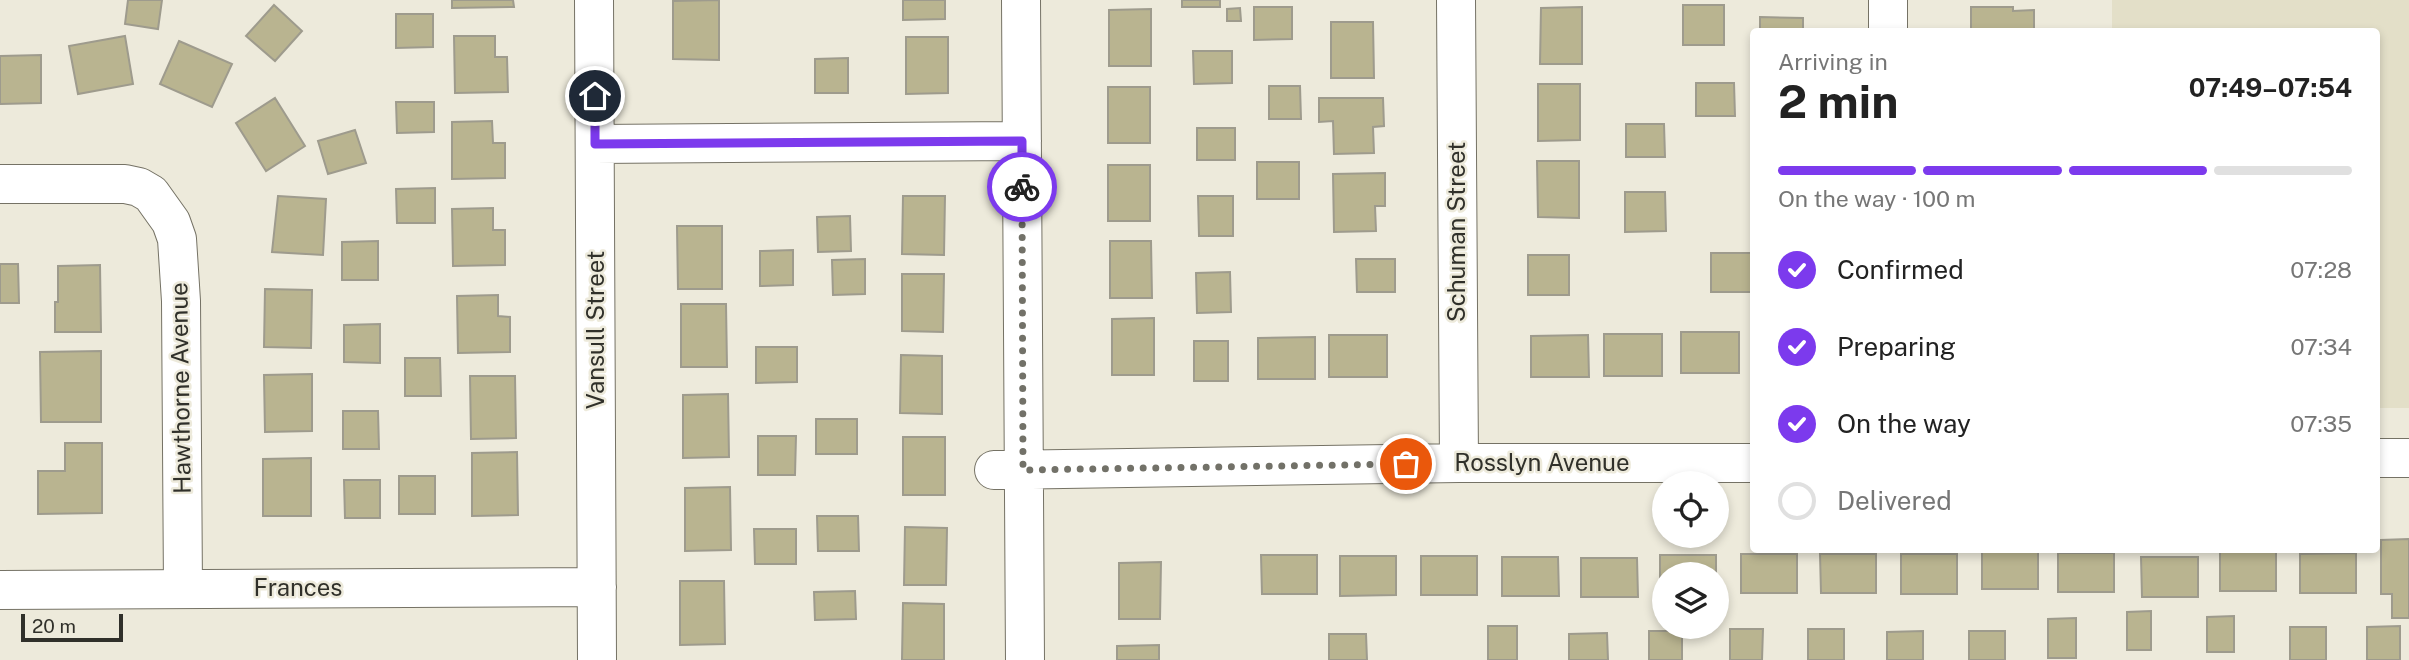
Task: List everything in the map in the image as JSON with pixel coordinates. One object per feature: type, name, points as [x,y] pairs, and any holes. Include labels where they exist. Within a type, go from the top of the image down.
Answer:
[{"type":"street","name":"Vansull Street","points":[[594,0],[597,660]]},
{"type":"street","points":[[1021,0],[1022,141],[1009,470],[1025,660]]},
{"type":"street","name":"Schuman Street","points":[[1456,0],[1458,463]]},
{"type":"street","points":[[1888,0],[1888,28]]},
{"type":"street","points":[[595,144],[1022,141]]},
{"type":"street","name":"Hawthorne Avenue","points":[[0,184],[125,184],[139,187],[151,194],[171,222],[177,239],[181,301],[183,589]]},
{"type":"street","points":[[2380,458],[2409,458]]},
{"type":"street","name":"Rosslyn Avenue","points":[[1009,470],[1458,463],[1750,463]]},
{"type":"street","name":"Frances","points":[[0,590],[597,587]]},
{"type":"shaded area","points":[[2112,0],[2409,0],[2409,408],[2380,408],[2380,28],[2112,28]]},
{"type":"building","points":[[128,0],[162,0],[158,29],[125,24]]},
{"type":"building","points":[[452,0],[513,0],[514,7],[452,8]]},
{"type":"building","points":[[719,0],[719,60],[673,59],[673,1]]},
{"type":"building","points":[[903,0],[945,0],[945,19],[903,20]]},
{"type":"building","points":[[1182,0],[1220,0],[1220,7],[1182,7]]},
{"type":"building","points":[[274,5],[302,31],[275,61],[246,36]]},
{"type":"building","points":[[1683,5],[1724,5],[1724,45],[1683,45]]},
{"type":"building","points":[[1254,7],[1292,7],[1292,39],[1254,40]]},
{"type":"building","points":[[1582,7],[1582,64],[1540,64],[1541,8]]},
{"type":"building","points":[[1971,7],[2034,10],[2034,28],[1971,28]]},
{"type":"building","points":[[1240,8],[1241,21],[1227,21],[1227,9]]},
{"type":"building","points":[[1151,9],[1151,66],[1109,66],[1109,10]]},
{"type":"building","points":[[396,14],[433,14],[433,47],[396,48]]},
{"type":"building","points":[[1760,17],[1803,18],[1803,28],[1760,28]]},
{"type":"building","points":[[1331,22],[1373,22],[1374,78],[1331,78]]},
{"type":"building","points":[[125,36],[133,84],[78,94],[69,46]]},
{"type":"building","points":[[454,36],[495,36],[495,57],[507,57],[508,92],[455,93]]},
{"type":"building","points":[[906,37],[948,37],[948,93],[906,94]]},
{"type":"building","points":[[179,41],[232,64],[212,107],[160,84]]},
{"type":"building","points":[[1193,51],[1232,51],[1232,83],[1194,84]]},
{"type":"building","points":[[41,55],[41,103],[0,104],[0,56]]},
{"type":"building","points":[[848,58],[848,93],[815,93],[815,59]]},
{"type":"building","points":[[1696,83],[1734,83],[1735,116],[1696,116]]},
{"type":"building","points":[[1538,84],[1580,84],[1580,140],[1538,141]]},
{"type":"building","points":[[1269,86],[1300,86],[1301,119],[1269,119]]},
{"type":"building","points":[[1108,87],[1150,87],[1150,143],[1108,143]]},
{"type":"building","points":[[275,98],[305,146],[266,171],[236,123]]},
{"type":"building","points":[[1319,98],[1383,98],[1384,126],[1373,127],[1374,153],[1334,154],[1333,121],[1319,122]]},
{"type":"building","points":[[396,102],[434,102],[434,132],[397,133]]},
{"type":"building","points":[[492,121],[493,143],[505,143],[505,178],[452,179],[452,122]]},
{"type":"building","points":[[1626,124],[1664,124],[1665,157],[1626,157]]},
{"type":"building","points":[[1197,128],[1235,128],[1235,160],[1197,160]]},
{"type":"building","points":[[355,130],[366,163],[328,174],[318,141]]},
{"type":"building","points":[[1537,161],[1579,161],[1579,218],[1538,217]]},
{"type":"building","points":[[1257,162],[1299,162],[1299,199],[1257,199]]},
{"type":"building","points":[[1108,165],[1150,165],[1150,221],[1108,221]]},
{"type":"building","points":[[1385,173],[1385,206],[1375,206],[1376,231],[1334,232],[1333,174]]},
{"type":"building","points":[[435,188],[435,223],[397,223],[396,189]]},
{"type":"building","points":[[1625,192],[1665,192],[1666,231],[1625,232]]},
{"type":"building","points":[[278,196],[326,199],[323,255],[272,252]]},
{"type":"building","points":[[903,196],[945,196],[944,255],[902,254]]},
{"type":"building","points":[[1198,196],[1233,196],[1233,236],[1199,236]]},
{"type":"building","points":[[493,208],[493,230],[505,230],[505,265],[453,266],[452,209]]},
{"type":"building","points":[[850,216],[851,251],[818,252],[817,217]]},
{"type":"building","points":[[677,226],[722,226],[722,289],[678,289]]},
{"type":"building","points":[[378,241],[378,280],[342,280],[342,242]]},
{"type":"building","points":[[1110,241],[1151,241],[1152,298],[1110,298]]},
{"type":"building","points":[[793,250],[793,285],[760,286],[760,251]]},
{"type":"building","points":[[1711,253],[1750,253],[1750,292],[1711,292]]},
{"type":"building","points":[[1528,255],[1569,255],[1569,295],[1528,295]]},
{"type":"building","points":[[865,259],[865,294],[833,295],[832,260]]},
{"type":"building","points":[[1356,259],[1395,259],[1395,292],[1357,292]]},
{"type":"building","points":[[0,264],[18,264],[19,303],[0,303]]},
{"type":"building","points":[[100,265],[101,332],[55,332],[58,266]]},
{"type":"building","points":[[1230,272],[1231,312],[1197,313],[1196,273]]},
{"type":"building","points":[[902,274],[944,274],[943,332],[902,331]]},
{"type":"building","points":[[265,289],[312,290],[311,348],[264,347]]},
{"type":"building","points":[[498,295],[498,316],[510,317],[510,352],[458,353],[457,296]]},
{"type":"building","points":[[681,304],[726,304],[727,367],[681,367]]},
{"type":"building","points":[[1154,318],[1154,375],[1112,375],[1112,319]]},
{"type":"building","points":[[380,324],[380,363],[344,362],[344,325]]},
{"type":"building","points":[[1681,332],[1739,332],[1739,373],[1681,373]]},
{"type":"building","points":[[1604,334],[1662,334],[1662,376],[1604,376]]},
{"type":"building","points":[[1329,335],[1387,335],[1387,377],[1329,377]]},
{"type":"building","points":[[1588,335],[1589,377],[1531,377],[1531,336]]},
{"type":"building","points":[[1315,337],[1315,379],[1258,379],[1258,338]]},
{"type":"building","points":[[1194,341],[1228,341],[1228,381],[1194,381]]},
{"type":"building","points":[[756,347],[797,347],[797,382],[756,383]]},
{"type":"building","points":[[101,351],[101,422],[41,422],[40,352]]},
{"type":"building","points":[[901,355],[942,356],[942,414],[900,413]]},
{"type":"building","points":[[405,358],[440,358],[441,396],[405,396]]},
{"type":"building","points":[[312,374],[312,431],[265,432],[264,375]]},
{"type":"building","points":[[470,376],[515,376],[516,438],[471,439]]},
{"type":"building","points":[[728,394],[729,457],[683,458],[683,395]]},
{"type":"building","points":[[343,411],[378,411],[379,449],[343,449]]},
{"type":"building","points":[[816,419],[857,419],[857,454],[816,454]]},
{"type":"building","points":[[758,436],[796,436],[795,475],[758,475]]},
{"type":"building","points":[[903,437],[945,437],[945,495],[903,495]]},
{"type":"building","points":[[65,443],[102,443],[102,513],[38,514],[38,471],[65,471]]},
{"type":"building","points":[[517,452],[518,515],[472,516],[472,453]]},
{"type":"building","points":[[311,458],[311,516],[263,516],[263,459]]},
{"type":"building","points":[[399,476],[435,476],[435,514],[399,514]]},
{"type":"building","points":[[344,480],[380,480],[380,518],[345,518]]},
{"type":"building","points":[[730,487],[731,550],[685,551],[685,488]]},
{"type":"building","points":[[817,516],[858,516],[859,551],[818,551]]},
{"type":"building","points":[[905,527],[947,528],[946,585],[904,585]]},
{"type":"building","points":[[754,529],[796,529],[796,564],[755,564]]},
{"type":"building","points":[[2409,539],[2409,618],[2392,618],[2392,594],[2381,594],[2381,540]]},
{"type":"building","points":[[1982,553],[2038,553],[2038,589],[1982,589]]},
{"type":"building","points":[[2058,553],[2114,553],[2114,592],[2058,592]]},
{"type":"building","points":[[2220,553],[2276,553],[2276,591],[2220,591]]},
{"type":"building","points":[[2356,553],[2356,593],[2300,593],[2300,554]]},
{"type":"building","points":[[1741,554],[1797,554],[1797,593],[1741,593]]},
{"type":"building","points":[[1820,554],[1876,554],[1876,593],[1821,593]]},
{"type":"building","points":[[1901,554],[1957,554],[1957,594],[1901,594]]},
{"type":"building","points":[[1261,555],[1317,555],[1317,594],[1262,594]]},
{"type":"building","points":[[1660,555],[1716,555],[1716,562],[1660,562]]},
{"type":"building","points":[[1340,556],[1396,556],[1396,595],[1340,596]]},
{"type":"building","points":[[1421,556],[1477,556],[1477,595],[1421,595]]},
{"type":"building","points":[[1502,557],[1558,557],[1559,596],[1502,596]]},
{"type":"building","points":[[2141,557],[2198,557],[2198,597],[2142,597]]},
{"type":"building","points":[[1581,558],[1637,558],[1638,597],[1581,597]]},
{"type":"building","points":[[1161,562],[1160,619],[1119,619],[1119,563]]},
{"type":"building","points":[[680,581],[724,581],[725,644],[680,645]]},
{"type":"building","points":[[855,591],[856,619],[815,620],[814,592]]},
{"type":"building","points":[[903,603],[944,604],[944,660],[902,660]]},
{"type":"building","points":[[2151,611],[2151,650],[2127,650],[2127,612]]},
{"type":"building","points":[[2234,616],[2234,652],[2207,652],[2207,617]]},
{"type":"building","points":[[2076,618],[2076,658],[2048,658],[2048,619]]},
{"type":"building","points":[[1488,626],[1517,626],[1517,660],[1488,660]]},
{"type":"building","points":[[2400,626],[2400,660],[2367,660],[2367,627]]},
{"type":"building","points":[[2290,627],[2326,627],[2326,660],[2290,660]]},
{"type":"building","points":[[1730,629],[1763,629],[1762,660],[1730,660]]},
{"type":"building","points":[[1808,629],[1844,629],[1844,660],[1808,660]]},
{"type":"building","points":[[1649,631],[1652,631],[1652,639],[1682,639],[1682,660],[1649,660]]},
{"type":"building","points":[[1923,631],[1923,660],[1887,660],[1887,632]]},
{"type":"building","points":[[1969,631],[2005,631],[2005,660],[1969,660]]},
{"type":"building","points":[[1607,633],[1608,660],[1569,660],[1569,634]]},
{"type":"building","points":[[1329,634],[1366,634],[1367,660],[1329,660]]},
{"type":"building","points":[[1159,645],[1159,660],[1117,660],[1117,646]]},
{"type":"way so far","points":[[1022,187],[1023,470],[1406,464]]},
{"type":"route","points":[[595,96],[595,144],[1022,141],[1022,187]]}]
